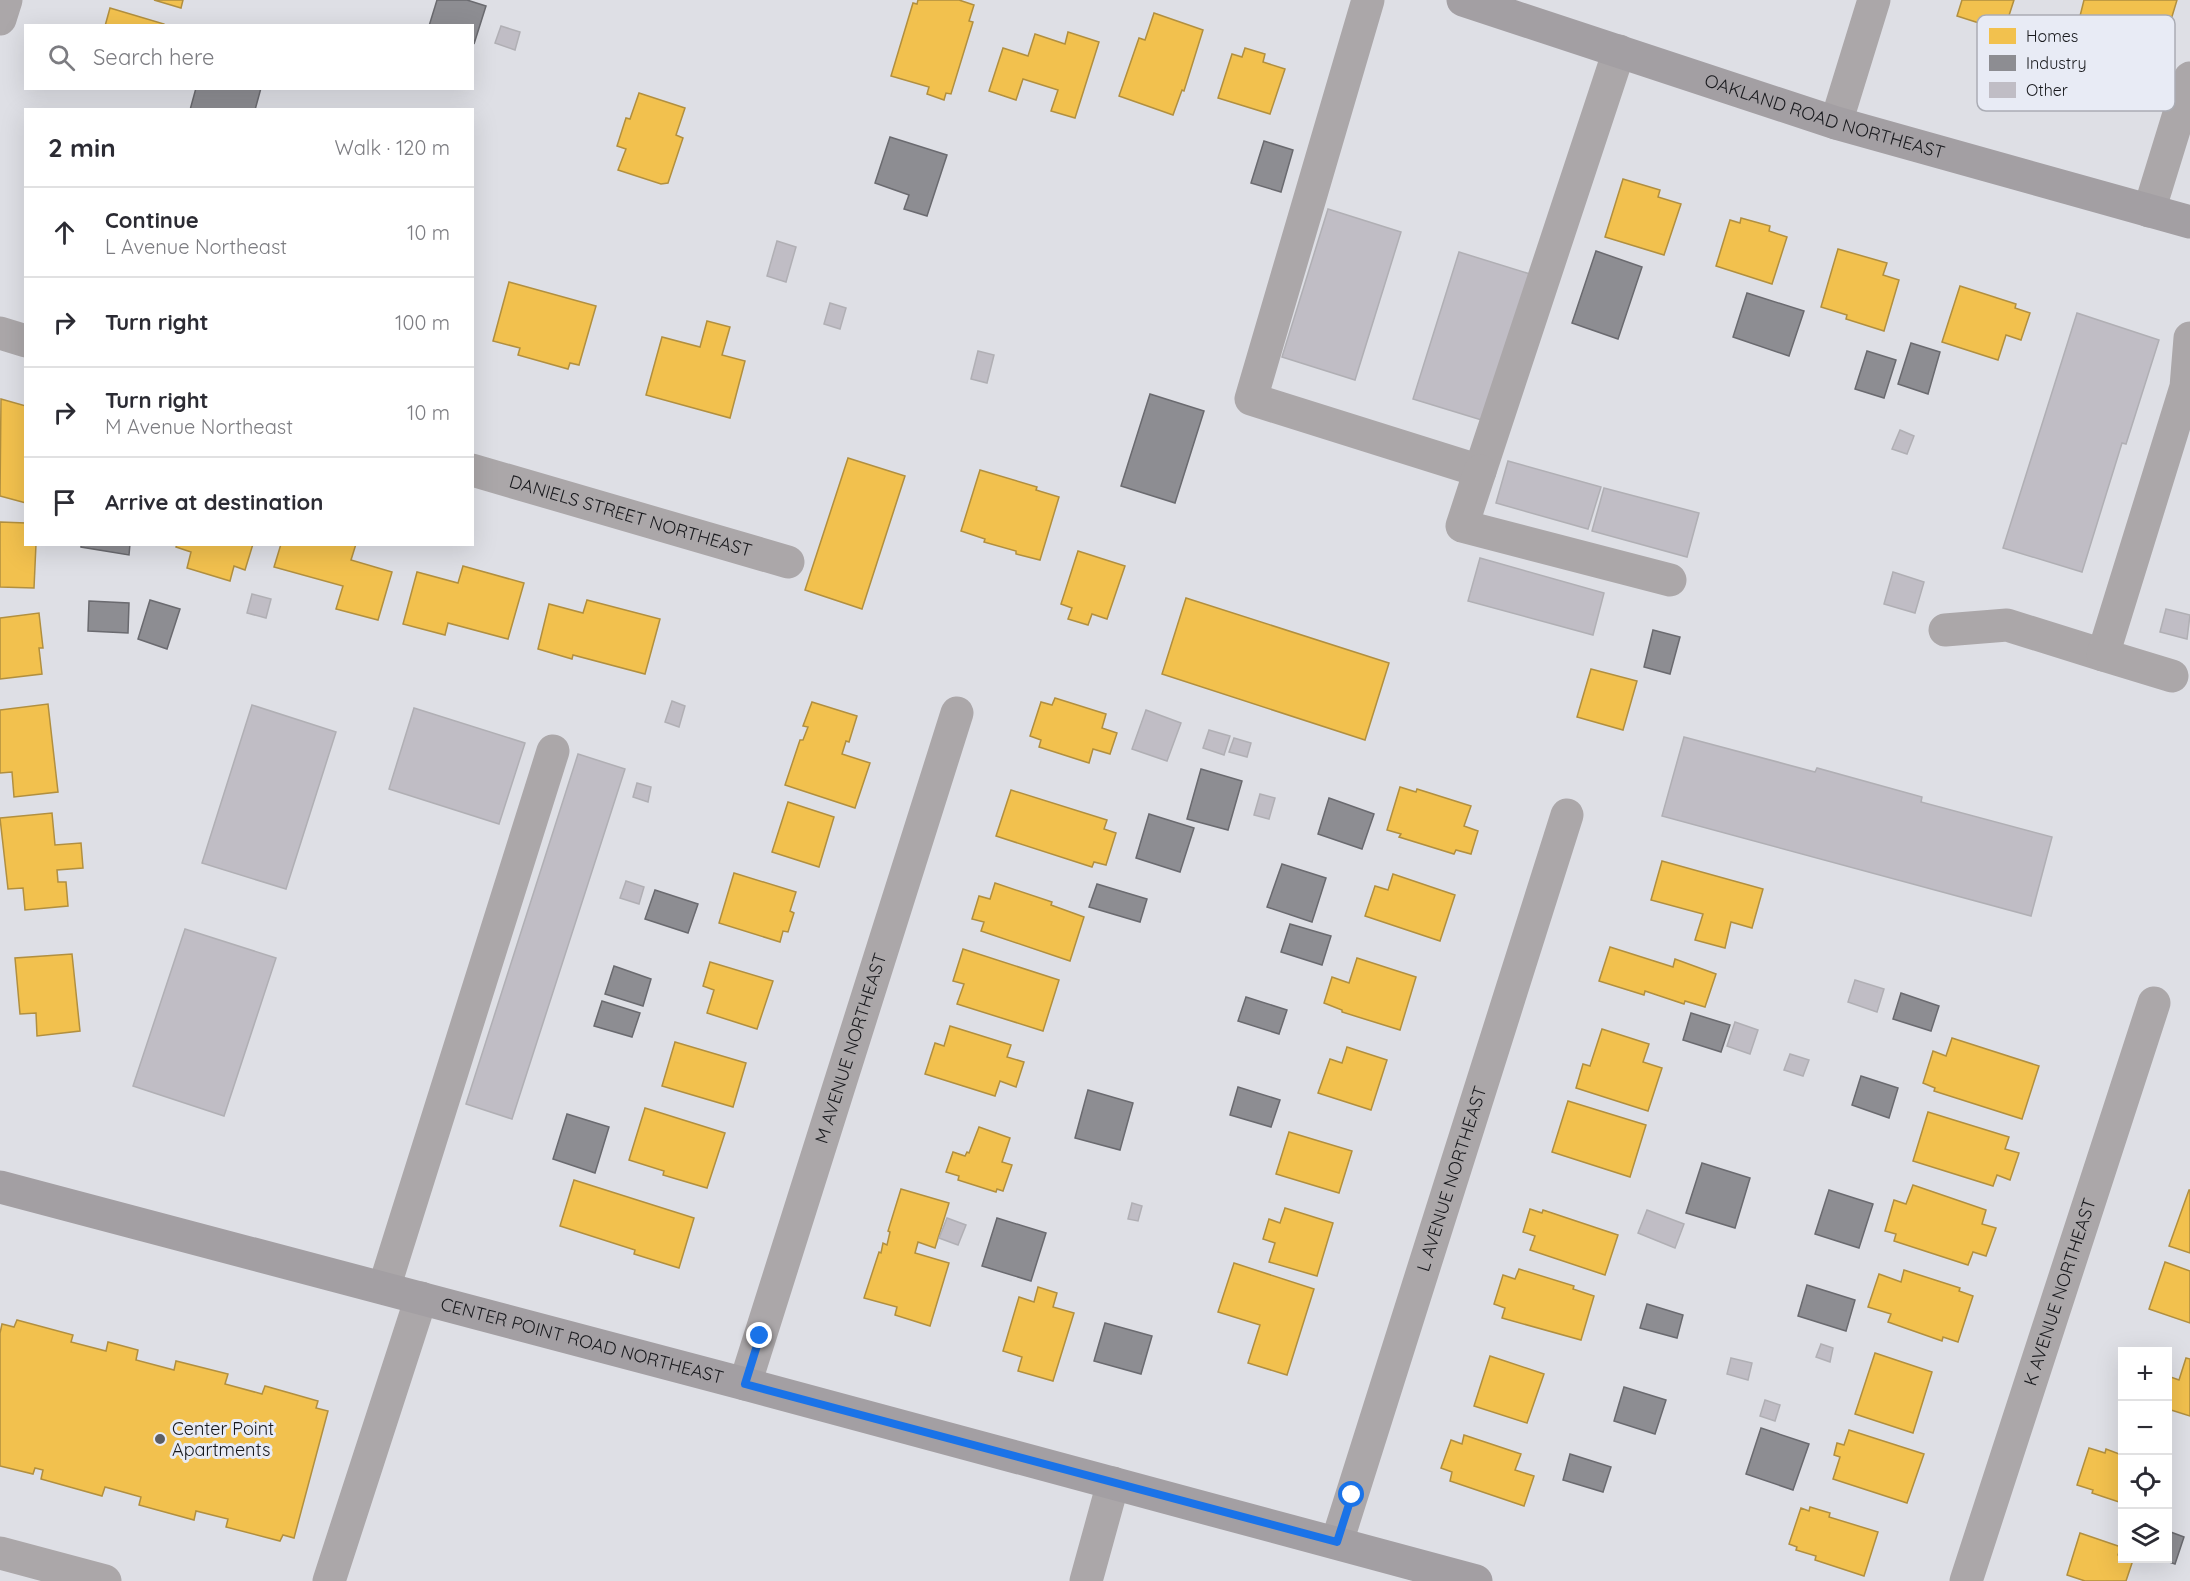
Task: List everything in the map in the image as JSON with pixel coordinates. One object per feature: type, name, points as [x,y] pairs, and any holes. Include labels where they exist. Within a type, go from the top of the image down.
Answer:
[{"type":"main road","name":"OAKLAND ROAD NORTHEAST","points":[[1479,3],[1836,123],[2190,222]]},
{"type":"main road","name":"CENTER POINT ROAD NORTHEAST","points":[[0,1187],[1113,1482],[1476,1581]]},
{"type":"street","points":[[0,20],[6,0]]},
{"type":"street","points":[[1368,0],[1251,399],[1480,471]]},
{"type":"street","points":[[1836,123],[1874,0]]},
{"type":"street","points":[[1618,51],[1462,526],[1670,580]]},
{"type":"street","points":[[2149,211],[2190,78]]},
{"type":"street","points":[[0,333],[24,340]]},
{"type":"street","points":[[2103,655],[2186,387],[2190,338]]},
{"type":"street","name":"DANIELS STREET NORTHEAST","points":[[474,471],[788,562]]},
{"type":"street","points":[[1945,630],[2007,625],[2172,676]]},
{"type":"street","name":"M AVENUE NORTHEAST","points":[[745,1384],[957,713]]},
{"type":"street","points":[[384,1288],[553,750]]},
{"type":"street","name":"L AVENUE NORTHEAST","points":[[1337,1542],[1567,815]]},
{"type":"street","name":"K AVENUE NORTHEAST","points":[[1966,1581],[2154,1003]]},
{"type":"street","points":[[329,1581],[422,1298]]},
{"type":"street","points":[[1086,1581],[1113,1482]]},
{"type":"street","points":[[0,1553],[105,1581]]},
{"type":"building: Homes","points":[[154,0],[183,0],[181,8]]},
{"type":"building: Homes","points":[[918,0],[959,0],[974,5],[969,21],[973,22],[951,94],[946,93],[944,100],[927,94],[929,87],[891,76],[913,3],[917,4]]},
{"type":"building: Homes","points":[[1962,0],[2014,0],[2009,15],[1977,15],[1977,22],[1957,16]]},
{"type":"building: Homes","points":[[2084,0],[2177,0],[2172,15],[2080,15]]},
{"type":"building: Homes","points":[[110,8],[164,24],[106,24]]},
{"type":"building: Homes","points":[[1154,13],[1203,30],[1184,91],[1182,90],[1173,115],[1119,96],[1139,38],[1145,40]]},
{"type":"building: Homes","points":[[1068,32],[1099,42],[1075,118],[1051,111],[1058,90],[1023,79],[1016,100],[989,91],[1003,48],[1028,56],[1035,34],[1065,44]]},
{"type":"building: Homes","points":[[1245,48],[1265,54],[1263,62],[1285,69],[1270,114],[1218,98],[1232,54],[1242,57]]},
{"type":"building: Homes","points":[[639,93],[685,108],[676,135],[683,138],[668,183],[661,184],[618,170],[626,149],[617,146],[626,118],[630,119]]},
{"type":"building: Homes","points":[[1623,179],[1660,190],[1658,197],[1681,204],[1664,255],[1605,237]]},
{"type":"building: Homes","points":[[1741,218],[1770,226],[1769,231],[1787,237],[1772,284],[1716,266],[1730,220],[1740,223]]},
{"type":"building: Homes","points":[[1838,249],[1887,263],[1883,275],[1899,280],[1884,331],[1846,319],[1847,315],[1821,307]]},
{"type":"building: Homes","points":[[509,282],[596,306],[579,365],[570,363],[568,369],[518,355],[520,348],[493,341]]},
{"type":"building: Homes","points":[[1960,286],[2016,304],[2015,308],[2030,313],[2021,340],[2006,335],[1998,360],[1942,342]]},
{"type":"building: Homes","points":[[707,321],[730,327],[722,355],[745,361],[730,418],[646,395],[662,337],[700,347]]},
{"type":"building: Homes","points":[[1,399],[24,405],[24,502],[0,496]]},
{"type":"building: Homes","points":[[848,458],[905,476],[862,609],[805,590]]},
{"type":"building: Homes","points":[[980,470],[1037,487],[1036,490],[1059,497],[1040,560],[1016,554],[1016,551],[984,542],[985,539],[961,531]]},
{"type":"building: Homes","points":[[0,522],[24,523],[24,546],[36,546],[34,588],[0,587]]},
{"type":"building: Homes","points":[[252,546],[245,570],[234,566],[230,581],[187,568],[191,552],[176,547]]},
{"type":"building: Homes","points":[[280,546],[355,546],[351,560],[392,572],[378,620],[336,609],[343,586],[274,567]]},
{"type":"building: Homes","points":[[1078,551],[1125,566],[1107,619],[1092,614],[1088,625],[1068,619],[1072,608],[1061,604]]},
{"type":"building: Homes","points":[[463,566],[524,583],[508,639],[448,623],[445,635],[403,624],[417,572],[458,583]]},
{"type":"building: Homes","points":[[1186,598],[1389,663],[1365,740],[1162,674]]},
{"type":"building: Homes","points":[[587,600],[660,619],[645,674],[573,655],[572,659],[538,649],[549,604],[583,613]]},
{"type":"building: Homes","points":[[39,613],[43,648],[39,648],[42,674],[0,679],[0,618]]},
{"type":"building: Homes","points":[[1591,669],[1637,681],[1623,730],[1577,717]]},
{"type":"building: Homes","points":[[1055,698],[1106,714],[1102,728],[1117,733],[1110,754],[1093,749],[1089,763],[1039,747],[1041,740],[1030,736],[1041,702],[1052,705]]},
{"type":"building: Homes","points":[[812,702],[857,716],[849,742],[846,741],[842,754],[870,763],[855,808],[785,785],[800,740],[803,740],[808,727],[803,726]]},
{"type":"building: Homes","points":[[48,704],[58,792],[14,797],[12,772],[0,773],[0,710]]},
{"type":"building: Homes","points":[[1400,787],[1416,792],[1417,789],[1471,806],[1464,826],[1478,831],[1471,854],[1456,850],[1454,854],[1399,837],[1401,834],[1387,830]]},
{"type":"building: Homes","points":[[1011,790],[1107,820],[1104,829],[1116,833],[1106,865],[1094,862],[1092,867],[996,836]]},
{"type":"building: Homes","points":[[788,802],[834,817],[819,867],[772,852]]},
{"type":"building: Homes","points":[[52,813],[55,845],[81,843],[83,868],[57,870],[58,882],[66,882],[68,906],[25,910],[23,888],[8,889],[0,818]]},
{"type":"building: Homes","points":[[1662,861],[1763,889],[1752,928],[1731,922],[1725,948],[1695,940],[1703,914],[1651,900]]},
{"type":"building: Homes","points":[[734,873],[796,892],[790,911],[794,913],[788,932],[783,931],[780,942],[719,923]]},
{"type":"building: Homes","points":[[1393,874],[1455,895],[1440,941],[1365,916],[1375,886],[1388,890]]},
{"type":"building: Homes","points":[[995,883],[1052,902],[1051,905],[1084,917],[1070,961],[981,931],[984,922],[972,919],[979,896],[990,899]]},
{"type":"building: Homes","points":[[1610,947],[1673,967],[1675,959],[1716,974],[1705,1007],[1685,1001],[1684,1004],[1645,991],[1644,995],[1599,981]]},
{"type":"building: Homes","points":[[963,949],[1059,980],[1043,1031],[957,1004],[964,984],[953,981]]},
{"type":"building: Homes","points":[[72,954],[80,1031],[37,1036],[36,1013],[20,1014],[15,958]]},
{"type":"building: Homes","points":[[1357,958],[1416,977],[1400,1030],[1342,1012],[1324,1003],[1332,977],[1349,983]]},
{"type":"building: Homes","points":[[710,962],[773,981],[757,1029],[707,1013],[714,990],[703,986]]},
{"type":"building: Homes","points":[[950,1026],[1011,1045],[1007,1057],[1024,1062],[1016,1087],[1000,1081],[995,1096],[925,1074],[935,1043],[944,1046]]},
{"type":"building: Homes","points":[[1602,1029],[1649,1044],[1643,1062],[1662,1068],[1648,1111],[1576,1088],[1583,1064],[1590,1066]]},
{"type":"building: Homes","points":[[1952,1038],[2039,1066],[2022,1119],[1934,1091],[1935,1088],[1923,1083],[1933,1051],[1946,1056]]},
{"type":"building: Homes","points":[[675,1042],[746,1063],[733,1107],[662,1086]]},
{"type":"building: Homes","points":[[1347,1047],[1387,1060],[1371,1110],[1318,1093],[1330,1059],[1342,1063]]},
{"type":"building: Homes","points":[[1568,1101],[1646,1125],[1630,1177],[1552,1152]]},
{"type":"building: Homes","points":[[645,1108],[725,1133],[707,1188],[663,1175],[664,1171],[629,1160]]},
{"type":"building: Homes","points":[[1928,1112],[2009,1137],[2005,1149],[2019,1153],[2010,1180],[1997,1175],[1993,1186],[1913,1161]]},
{"type":"building: Homes","points":[[979,1127],[1010,1138],[1002,1162],[1012,1165],[1003,1191],[997,1189],[996,1192],[958,1180],[959,1176],[946,1172],[953,1152],[965,1156],[967,1152],[969,1153]]},
{"type":"building: Homes","points":[[1289,1132],[1352,1151],[1339,1193],[1276,1174]]},
{"type":"building: Homes","points":[[574,1180],[694,1218],[679,1268],[634,1254],[635,1250],[560,1226]]},
{"type":"building: Homes","points":[[1913,1185],[1986,1210],[1982,1224],[1996,1228],[1986,1256],[1973,1252],[1968,1265],[1894,1241],[1896,1234],[1885,1231],[1894,1200],[1906,1204]]},
{"type":"building: Homes","points":[[901,1189],[949,1203],[935,1248],[918,1242],[915,1253],[949,1263],[930,1326],[895,1315],[897,1307],[864,1298],[879,1252],[881,1253],[883,1243],[887,1245],[890,1232],[888,1231]]},
{"type":"building: Homes","points":[[2190,1190],[2190,1253],[2169,1246]]},
{"type":"building: Homes","points":[[1285,1208],[1333,1223],[1317,1276],[1269,1262],[1275,1243],[1263,1239],[1269,1219],[1280,1223]]},
{"type":"building: Homes","points":[[1530,1209],[1542,1213],[1543,1210],[1618,1235],[1605,1275],[1530,1250],[1535,1236],[1523,1232]]},
{"type":"building: Homes","points":[[2165,1262],[2190,1271],[2190,1323],[2149,1309]]},
{"type":"building: Homes","points":[[1234,1263],[1314,1289],[1287,1375],[1248,1363],[1260,1325],[1218,1312]]},
{"type":"building: Homes","points":[[1519,1269],[1574,1286],[1573,1289],[1594,1296],[1581,1340],[1502,1318],[1505,1308],[1494,1304],[1503,1275],[1515,1279]]},
{"type":"building: Homes","points":[[1904,1270],[1960,1288],[1959,1291],[1973,1296],[1958,1342],[1943,1337],[1942,1341],[1888,1322],[1891,1314],[1868,1307],[1879,1274],[1901,1282]]},
{"type":"building: Homes","points":[[1038,1287],[1057,1293],[1053,1307],[1074,1313],[1053,1381],[1018,1371],[1022,1357],[1003,1351],[1019,1297],[1034,1302]]},
{"type":"building: Homes","name":"Center Point Apartments","points":[[17,1320],[73,1335],[71,1342],[106,1351],[108,1342],[138,1350],[136,1360],[174,1370],[176,1361],[228,1374],[225,1384],[262,1394],[265,1386],[318,1401],[316,1408],[328,1411],[294,1538],[283,1535],[280,1541],[226,1527],[228,1519],[196,1511],[194,1520],[139,1505],[141,1497],[105,1487],[102,1496],[41,1479],[43,1470],[35,1468],[33,1474],[0,1466],[0,1333],[2,1324],[14,1327]]},
{"type":"building: Homes","points":[[1875,1353],[1932,1372],[1913,1433],[1855,1414]]},
{"type":"building: Homes","points":[[1490,1356],[1544,1374],[1527,1423],[1474,1406]]},
{"type":"building: Homes","points":[[2186,1358],[2190,1359],[2190,1416],[2172,1410],[2172,1377],[2179,1380]]},
{"type":"building: Homes","points":[[1849,1430],[1924,1454],[1907,1503],[1833,1479],[1840,1457],[1834,1455],[1837,1443],[1844,1445]]},
{"type":"building: Homes","points":[[1464,1435],[1521,1454],[1515,1470],[1534,1476],[1524,1506],[1450,1481],[1452,1472],[1441,1468],[1451,1440],[1462,1444]]},
{"type":"building: Homes","points":[[2089,1448],[2105,1453],[2106,1449],[2118,1454],[2118,1502],[2077,1485]]},
{"type":"building: Homes","points":[[1810,1507],[1830,1513],[1829,1517],[1878,1532],[1864,1576],[1815,1560],[1816,1556],[1796,1550],[1797,1547],[1789,1544],[1801,1508],[1809,1511]]},
{"type":"building: Homes","points":[[2080,1533],[2118,1546],[2118,1563],[2132,1563],[2126,1581],[2085,1581],[2067,1575]]},
{"type":"building: Industry","points":[[437,0],[467,0],[486,6],[474,44],[474,24],[430,24]]},
{"type":"building: Industry","points":[[195,90],[260,90],[256,108],[191,108]]},
{"type":"building: Industry","points":[[890,137],[947,155],[927,216],[904,209],[909,195],[875,183]]},
{"type":"building: Industry","points":[[1264,141],[1293,150],[1281,192],[1251,183]]},
{"type":"building: Industry","points":[[1596,251],[1642,267],[1618,339],[1572,323]]},
{"type":"building: Industry","points":[[1747,293],[1804,311],[1789,356],[1733,337]]},
{"type":"building: Industry","points":[[1911,343],[1940,352],[1928,394],[1898,384]]},
{"type":"building: Industry","points":[[1867,351],[1896,360],[1884,398],[1855,389]]},
{"type":"building: Industry","points":[[1150,394],[1204,411],[1175,503],[1121,486]]},
{"type":"building: Industry","points":[[81,546],[130,546],[129,555]]},
{"type":"building: Industry","points":[[150,600],[180,609],[167,649],[138,639]]},
{"type":"building: Industry","points":[[89,601],[129,603],[128,633],[88,631]]},
{"type":"building: Industry","points":[[1653,630],[1680,637],[1670,674],[1644,667]]},
{"type":"building: Industry","points":[[1201,769],[1242,781],[1228,830],[1187,819]]},
{"type":"building: Industry","points":[[1329,798],[1374,814],[1362,849],[1318,834]]},
{"type":"building: Industry","points":[[1149,814],[1194,828],[1180,872],[1136,858]]},
{"type":"building: Industry","points":[[1282,864],[1326,878],[1312,922],[1267,907]]},
{"type":"building: Industry","points":[[1097,884],[1147,899],[1140,922],[1089,907]]},
{"type":"building: Industry","points":[[655,890],[698,904],[688,933],[645,919]]},
{"type":"building: Industry","points":[[1290,924],[1331,936],[1322,965],[1281,952]]},
{"type":"building: Industry","points":[[614,966],[651,979],[643,1006],[605,994]]},
{"type":"building: Industry","points":[[1901,993],[1939,1006],[1931,1031],[1893,1019]]},
{"type":"building: Industry","points":[[1246,997],[1287,1010],[1279,1034],[1238,1021]]},
{"type":"building: Industry","points":[[602,1001],[640,1013],[632,1037],[594,1026]]},
{"type":"building: Industry","points":[[1691,1013],[1730,1025],[1721,1052],[1683,1040]]},
{"type":"building: Industry","points":[[1861,1076],[1898,1088],[1889,1118],[1852,1105]]},
{"type":"building: Industry","points":[[1238,1087],[1280,1100],[1271,1127],[1230,1115]]},
{"type":"building: Industry","points":[[1088,1090],[1133,1103],[1120,1150],[1075,1138]]},
{"type":"building: Industry","points":[[567,1114],[609,1127],[595,1173],[553,1159]]},
{"type":"building: Industry","points":[[1702,1163],[1750,1178],[1735,1228],[1686,1213]]},
{"type":"building: Industry","points":[[1829,1190],[1873,1204],[1859,1248],[1815,1234]]},
{"type":"building: Industry","points":[[997,1218],[1046,1233],[1031,1281],[982,1266]]},
{"type":"building: Industry","points":[[1807,1285],[1855,1300],[1846,1331],[1798,1316]]},
{"type":"building: Industry","points":[[1647,1304],[1683,1315],[1677,1338],[1640,1328]]},
{"type":"building: Industry","points":[[1105,1323],[1152,1336],[1141,1374],[1094,1361]]},
{"type":"building: Industry","points":[[1624,1387],[1666,1400],[1655,1434],[1614,1421]]},
{"type":"building: Industry","points":[[1761,1428],[1809,1444],[1793,1490],[1746,1474]]},
{"type":"building: Industry","points":[[1570,1454],[1611,1467],[1603,1492],[1563,1480]]},
{"type":"building: Industry","points":[[2172,1532],[2184,1537],[2175,1564],[2172,1563]]},
{"type":"building: Other","points":[[501,26],[520,32],[515,50],[495,43]]},
{"type":"building: Other","points":[[1328,209],[1401,232],[1355,380],[1282,357]]},
{"type":"building: Other","points":[[777,241],[796,247],[786,282],[767,276]]},
{"type":"building: Other","points":[[1459,252],[1530,274],[1485,421],[1413,399]]},
{"type":"building: Other","points":[[830,303],[846,308],[840,329],[824,324]]},
{"type":"building: Other","points":[[2077,313],[2159,340],[2126,444],[2122,443],[2082,572],[2003,548]]},
{"type":"building: Other","points":[[978,351],[994,355],[987,383],[971,379]]},
{"type":"building: Other","points":[[1900,430],[1914,436],[1907,454],[1892,449]]},
{"type":"building: Other","points":[[1508,461],[1601,487],[1588,529],[1496,503]]},
{"type":"building: Other","points":[[1604,488],[1699,513],[1687,557],[1592,531]]},
{"type":"building: Other","points":[[1480,558],[1604,593],[1593,635],[1468,601]]},
{"type":"building: Other","points":[[1893,572],[1924,582],[1915,613],[1884,604]]},
{"type":"building: Other","points":[[252,594],[271,599],[266,618],[247,613]]},
{"type":"building: Other","points":[[2166,609],[2190,615],[2187,639],[2160,632]]},
{"type":"building: Other","points":[[672,701],[685,706],[679,727],[665,722]]},
{"type":"building: Other","points":[[252,705],[336,732],[286,889],[202,863]]},
{"type":"building: Other","points":[[414,708],[525,743],[499,824],[389,789]]},
{"type":"building: Other","points":[[1146,710],[1181,723],[1167,761],[1132,749]]},
{"type":"building: Other","points":[[1209,730],[1230,736],[1224,755],[1203,748]]},
{"type":"building: Other","points":[[1684,737],[1815,772],[1817,768],[1922,797],[1921,802],[2052,837],[2031,916],[1662,816]]},
{"type":"building: Other","points":[[1234,738],[1251,743],[1247,757],[1229,752]]},
{"type":"building: Other","points":[[578,754],[625,769],[512,1119],[466,1104]]},
{"type":"building: Other","points":[[637,783],[651,787],[648,802],[633,797]]},
{"type":"building: Other","points":[[1260,794],[1275,798],[1269,819],[1254,815]]},
{"type":"building: Other","points":[[626,881],[644,887],[639,904],[620,898]]},
{"type":"building: Other","points":[[185,929],[276,958],[224,1116],[133,1086]]},
{"type":"building: Other","points":[[1855,980],[1884,989],[1877,1012],[1848,1002]]},
{"type":"building: Other","points":[[1735,1022],[1758,1030],[1750,1054],[1727,1046]]},
{"type":"building: Other","points":[[1790,1054],[1809,1060],[1803,1076],[1784,1070]]},
{"type":"building: Other","points":[[1132,1203],[1142,1206],[1138,1221],[1128,1219]]},
{"type":"building: Other","points":[[1647,1210],[1684,1224],[1675,1248],[1638,1233]]},
{"type":"building: Other","points":[[947,1218],[966,1225],[958,1245],[939,1238]]},
{"type":"building: Other","points":[[1821,1344],[1833,1348],[1830,1362],[1816,1357]]},
{"type":"building: Other","points":[[1731,1358],[1752,1363],[1748,1380],[1727,1374]]},
{"type":"building: Other","points":[[1765,1400],[1780,1405],[1775,1421],[1760,1416]]},
{"type":"place","name":"Center Point Apartments","points":[[160,1439]]},
{"type":"route","points":[[760,1336],[745,1384],[1337,1542],[1352,1495]]}]
